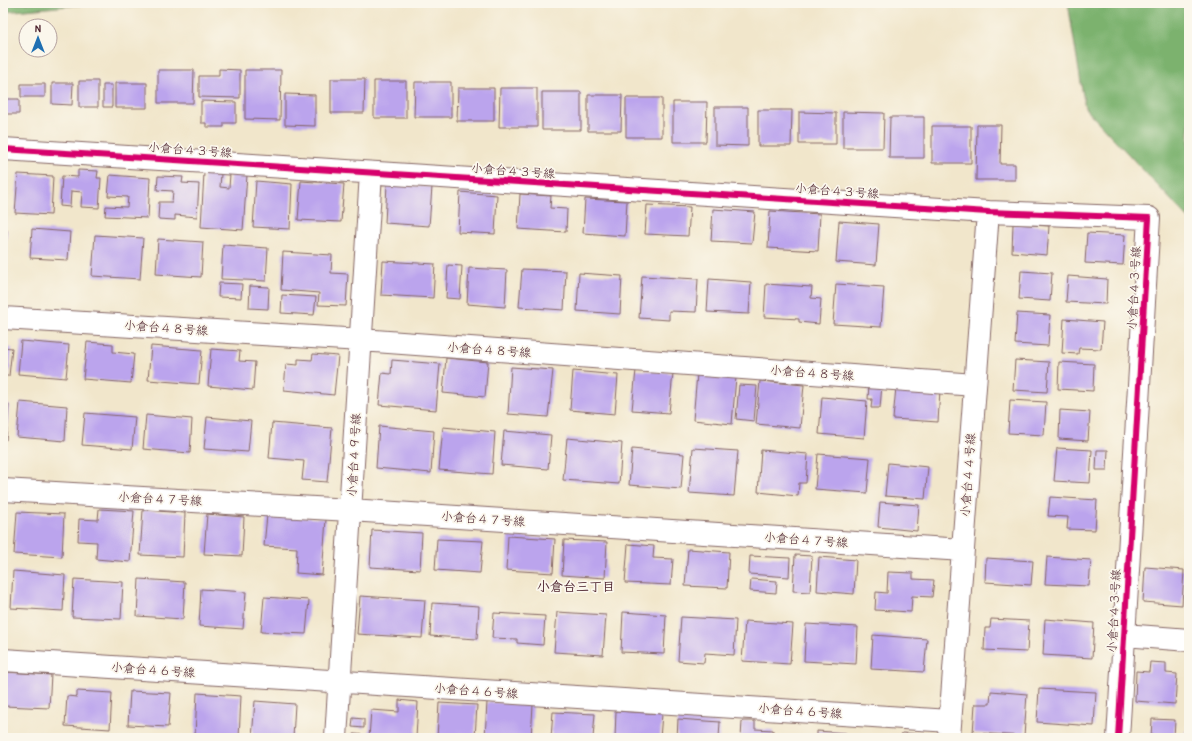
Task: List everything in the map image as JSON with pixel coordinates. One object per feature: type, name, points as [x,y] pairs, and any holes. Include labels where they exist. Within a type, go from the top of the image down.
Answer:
[{"type":"street","name":"小倉台４３号線","points":[[3,149],[988,212],[1149,218],[1118,738]]},
{"type":"street","name":"小倉台４９号線","points":[[336,738],[371,173]]},
{"type":"street","name":"小倉台４４号線","points":[[949,729],[988,212]]},
{"type":"street","name":"小倉台４８号線","points":[[3,318],[361,340],[975,385]]},
{"type":"street","name":"小倉台４７号線","points":[[3,490],[350,510],[963,550]]},
{"type":"street","points":[[1124,636],[1189,640]]},
{"type":"street","name":"小倉台４６号線","points":[[3,660],[339,682],[949,729]]},
{"type":"green space","points":[[3,3],[101,3],[3,12]]},
{"type":"green space","points":[[1068,3],[1189,3],[1189,219],[1085,108]]},
{"type":"building","points":[[219,69],[240,70],[240,98],[199,97],[199,76],[219,76]]},
{"type":"building","points":[[158,70],[194,70],[193,103],[158,103]]},
{"type":"building","points":[[245,70],[281,70],[280,120],[245,119]]},
{"type":"building","points":[[331,79],[365,79],[364,113],[331,113]]},
{"type":"building","points":[[79,81],[98,81],[98,107],[79,107]]},
{"type":"building","points":[[374,81],[406,81],[406,118],[374,118]]},
{"type":"building","points":[[415,82],[451,82],[451,117],[414,117]]},
{"type":"building","points":[[52,83],[73,83],[72,105],[52,104]]},
{"type":"building","points":[[115,83],[147,83],[147,108],[115,108]]},
{"type":"building","points":[[21,84],[45,84],[45,97],[21,97]]},
{"type":"building","points":[[103,85],[112,85],[112,107],[103,107]]},
{"type":"building","points":[[458,88],[494,88],[494,121],[457,121]]},
{"type":"building","points":[[500,88],[537,88],[537,127],[499,127]]},
{"type":"building","points":[[3,92],[6,92],[6,99],[19,99],[19,114],[3,114]]},
{"type":"building","points":[[542,92],[581,92],[581,130],[542,130]]},
{"type":"building","points":[[285,94],[315,95],[315,126],[285,125]]},
{"type":"building","points":[[588,95],[622,95],[621,131],[588,131]]},
{"type":"building","points":[[626,98],[662,98],[662,137],[626,137]]},
{"type":"building","points":[[201,101],[236,102],[236,123],[224,123],[224,127],[206,127],[206,123],[201,123]]},
{"type":"building","points":[[673,102],[707,102],[706,142],[673,142]]},
{"type":"building","points":[[715,107],[748,107],[748,146],[715,145]]},
{"type":"building","points":[[758,110],[792,110],[791,146],[758,146]]},
{"type":"building","points":[[799,112],[836,113],[836,144],[799,144]]},
{"type":"building","points":[[843,112],[884,113],[883,148],[843,148]]},
{"type":"building","points":[[890,117],[924,117],[924,158],[889,158]]},
{"type":"building","points":[[977,125],[1001,125],[1000,164],[1015,164],[1015,180],[976,180]]},
{"type":"building","points":[[932,126],[971,126],[971,163],[932,163]]},
{"type":"building","points":[[78,170],[98,171],[97,178],[101,178],[99,208],[81,207],[82,192],[71,191],[70,207],[60,206],[62,176],[78,177]]},
{"type":"building","points":[[204,173],[221,174],[220,187],[229,188],[230,174],[247,175],[243,230],[201,227]]},
{"type":"building","points":[[18,174],[53,176],[51,215],[15,213]]},
{"type":"building","points":[[110,175],[150,178],[148,218],[105,216],[106,206],[127,207],[128,197],[108,196]]},
{"type":"building","points":[[158,176],[183,177],[182,183],[199,184],[197,217],[175,215],[175,220],[158,219],[159,202],[172,202],[173,191],[157,190]]},
{"type":"building","points":[[256,181],[292,184],[290,229],[253,227]]},
{"type":"building","points":[[301,181],[344,184],[341,222],[298,220]]},
{"type":"building","points":[[387,184],[432,187],[429,226],[385,223]]},
{"type":"building","points":[[460,192],[497,195],[495,234],[458,232]]},
{"type":"building","points":[[520,194],[551,196],[550,208],[567,209],[566,232],[518,229]]},
{"type":"building","points":[[585,199],[627,201],[625,236],[583,233]]},
{"type":"building","points":[[647,205],[690,207],[688,236],[645,234]]},
{"type":"building","points":[[713,209],[755,212],[752,243],[711,241]]},
{"type":"building","points":[[770,211],[820,214],[818,251],[768,248]]},
{"type":"building","points":[[839,221],[879,224],[876,265],[836,262]]},
{"type":"building","points":[[1013,224],[1049,226],[1047,255],[1012,252]]},
{"type":"building","points":[[3,229],[7,230],[5,258],[3,258]]},
{"type":"building","points":[[32,229],[70,232],[68,260],[30,258]]},
{"type":"building","points":[[1087,233],[1125,235],[1123,265],[1085,263]]},
{"type":"building","points":[[95,235],[143,238],[140,279],[92,276]]},
{"type":"building","points":[[158,239],[203,242],[201,277],[156,274]]},
{"type":"building","points":[[223,245],[268,248],[266,281],[221,279]]},
{"type":"building","points":[[283,252],[332,255],[331,273],[348,274],[346,306],[318,305],[319,293],[281,290]]},
{"type":"building","points":[[383,261],[435,264],[433,298],[381,295]]},
{"type":"building","points":[[448,265],[462,266],[460,299],[446,298]]},
{"type":"building","points":[[469,268],[507,270],[505,307],[467,304]]},
{"type":"building","points":[[522,269],[566,271],[564,310],[519,307]]},
{"type":"building","points":[[1021,271],[1052,273],[1050,301],[1019,299]]},
{"type":"building","points":[[579,273],[622,276],[620,314],[577,311]]},
{"type":"building","points":[[642,276],[698,279],[696,312],[669,311],[669,320],[639,318]]},
{"type":"building","points":[[1068,276],[1107,279],[1106,304],[1066,302]]},
{"type":"building","points":[[709,279],[751,282],[749,314],[707,312]]},
{"type":"building","points":[[219,283],[242,284],[241,298],[218,297]]},
{"type":"building","points":[[766,284],[812,287],[811,298],[821,299],[819,324],[799,322],[799,319],[764,317]]},
{"type":"building","points":[[836,284],[884,287],[881,327],[833,324]]},
{"type":"building","points":[[250,286],[269,287],[268,309],[249,308]]},
{"type":"building","points":[[282,295],[316,297],[314,315],[281,313]]},
{"type":"building","points":[[1017,313],[1050,315],[1048,346],[1015,344]]},
{"type":"building","points":[[1064,319],[1103,322],[1101,349],[1079,348],[1078,354],[1062,353]]},
{"type":"building","points":[[21,341],[69,345],[66,378],[18,374]]},
{"type":"building","points":[[87,342],[113,344],[113,352],[134,354],[131,383],[83,379]]},
{"type":"building","points":[[151,346],[202,350],[199,384],[148,380]]},
{"type":"building","points":[[3,347],[12,348],[9,376],[3,376]]},
{"type":"building","points":[[211,349],[240,351],[239,361],[255,362],[253,390],[208,386]]},
{"type":"building","points":[[313,354],[338,356],[334,395],[284,390],[286,364],[298,365],[298,359],[312,360]]},
{"type":"building","points":[[446,358],[488,362],[485,397],[443,393]]},
{"type":"building","points":[[392,360],[440,364],[436,410],[379,405],[382,373],[391,374]]},
{"type":"building","points":[[1015,360],[1049,362],[1047,392],[1013,390]]},
{"type":"building","points":[[1059,362],[1094,364],[1093,391],[1058,389]]},
{"type":"building","points":[[511,367],[553,370],[548,417],[508,414]]},
{"type":"building","points":[[636,370],[673,373],[669,413],[632,410]]},
{"type":"building","points":[[573,371],[618,375],[615,414],[570,410]]},
{"type":"building","points":[[697,374],[736,377],[732,424],[693,420]]},
{"type":"building","points":[[760,381],[804,385],[800,428],[756,424]]},
{"type":"building","points":[[869,384],[882,385],[880,408],[871,408],[872,399],[868,399]]},
{"type":"building","points":[[739,385],[757,386],[754,421],[736,419]]},
{"type":"building","points":[[896,387],[940,390],[938,422],[893,419]]},
{"type":"building","points":[[822,397],[867,401],[864,438],[819,434]]},
{"type":"building","points":[[1010,400],[1046,402],[1044,435],[1008,433]]},
{"type":"building","points":[[20,402],[67,406],[65,441],[17,437]]},
{"type":"building","points":[[3,403],[9,404],[6,440],[3,439]]},
{"type":"building","points":[[1060,410],[1090,412],[1088,441],[1059,439]]},
{"type":"building","points":[[85,413],[135,417],[132,449],[82,445]]},
{"type":"building","points":[[146,415],[192,419],[190,453],[143,449]]},
{"type":"building","points":[[207,417],[251,421],[248,452],[204,449]]},
{"type":"building","points":[[272,423],[332,428],[327,482],[302,480],[304,461],[269,458]]},
{"type":"building","points":[[379,426],[434,431],[431,473],[376,468]]},
{"type":"building","points":[[443,427],[495,432],[492,474],[439,470]]},
{"type":"building","points":[[504,431],[551,435],[548,469],[501,465]]},
{"type":"building","points":[[567,438],[622,443],[619,484],[563,480]]},
{"type":"building","points":[[693,448],[738,451],[734,496],[689,493]]},
{"type":"building","points":[[1057,448],[1092,450],[1090,483],[1054,481]]},
{"type":"building","points":[[632,449],[684,454],[681,489],[629,485]]},
{"type":"building","points":[[761,450],[808,454],[806,483],[799,483],[798,496],[758,492]]},
{"type":"building","points":[[1097,450],[1108,450],[1107,470],[1096,470]]},
{"type":"building","points":[[818,454],[870,458],[867,493],[815,489]]},
{"type":"building","points":[[888,463],[928,467],[925,499],[885,496]]},
{"type":"building","points":[[1050,497],[1097,500],[1095,530],[1067,529],[1068,517],[1048,516]]},
{"type":"building","points":[[880,502],[919,505],[917,531],[878,527]]},
{"type":"building","points":[[99,509],[134,511],[130,562],[96,559],[97,542],[78,541],[79,519],[98,520]]},
{"type":"building","points":[[143,510],[185,513],[183,557],[140,555]]},
{"type":"building","points":[[17,512],[64,514],[62,557],[14,554]]},
{"type":"building","points":[[207,514],[244,517],[242,556],[204,554]]},
{"type":"building","points":[[267,515],[326,519],[322,575],[296,573],[297,548],[264,546]]},
{"type":"building","points":[[372,530],[422,533],[420,570],[370,567]]},
{"type":"building","points":[[508,536],[555,539],[553,573],[506,570]]},
{"type":"building","points":[[437,539],[483,541],[480,573],[435,570]]},
{"type":"building","points":[[564,540],[607,542],[605,578],[562,575]]},
{"type":"building","points":[[628,544],[654,546],[653,558],[673,559],[671,585],[625,583]]},
{"type":"building","points":[[688,549],[729,552],[727,588],[685,586]]},
{"type":"building","points":[[795,555],[812,556],[810,592],[793,591]]},
{"type":"building","points":[[750,556],[790,558],[789,577],[749,574]]},
{"type":"building","points":[[819,557],[856,560],[854,594],[817,591]]},
{"type":"building","points":[[1047,557],[1091,560],[1089,586],[1045,584]]},
{"type":"building","points":[[986,558],[1033,561],[1031,585],[985,582]]},
{"type":"building","points":[[1145,567],[1184,570],[1182,605],[1143,602]]},
{"type":"building","points":[[13,571],[65,575],[63,611],[11,608]]},
{"type":"building","points":[[888,572],[913,573],[913,579],[934,580],[932,597],[912,596],[911,612],[875,610],[876,592],[887,593]]},
{"type":"building","points":[[74,579],[123,582],[121,619],[72,617]]},
{"type":"building","points":[[139,579],[185,582],[183,619],[137,616]]},
{"type":"building","points":[[751,579],[777,581],[776,593],[750,591]]},
{"type":"building","points":[[201,589],[246,592],[243,629],[199,626]]},
{"type":"building","points":[[360,596],[425,600],[422,638],[357,634]]},
{"type":"building","points":[[264,597],[309,600],[306,634],[261,632]]},
{"type":"building","points":[[432,603],[479,606],[477,639],[430,636]]},
{"type":"building","points":[[557,612],[606,615],[603,655],[554,652]]},
{"type":"building","points":[[623,612],[666,615],[664,654],[621,652]]},
{"type":"building","points":[[494,613],[545,616],[543,645],[517,643],[517,639],[492,638]]},
{"type":"building","points":[[681,617],[736,620],[734,655],[705,653],[704,663],[678,661]]},
{"type":"building","points":[[991,619],[1029,621],[1027,652],[984,650],[985,628],[990,628]]},
{"type":"building","points":[[1045,619],[1094,623],[1092,658],[1043,655]]},
{"type":"building","points":[[745,621],[793,624],[790,664],[742,661]]},
{"type":"building","points":[[806,624],[858,627],[856,664],[804,661]]},
{"type":"building","points":[[873,635],[927,639],[924,672],[871,669]]},
{"type":"building","points":[[1150,662],[1166,663],[1166,673],[1177,674],[1175,704],[1135,701],[1136,671],[1149,672]]},
{"type":"building","points":[[6,672],[51,675],[49,708],[4,706]]},
{"type":"building","points":[[1039,689],[1096,692],[1094,726],[1037,722]]},
{"type":"building","points":[[77,691],[112,693],[110,729],[65,726],[67,696],[77,697]]},
{"type":"building","points":[[130,691],[171,693],[168,727],[128,725]]},
{"type":"building","points":[[991,691],[1027,694],[1024,736],[973,733],[975,704],[990,704]]},
{"type":"building","points":[[197,693],[241,696],[239,738],[195,736]]},
{"type":"building","points":[[399,700],[418,702],[416,738],[369,738],[371,710],[399,712]]},
{"type":"building","points":[[255,701],[295,704],[293,738],[252,738]]},
{"type":"building","points":[[487,702],[533,705],[531,738],[485,738]]},
{"type":"building","points":[[439,703],[477,705],[475,738],[437,738]]},
{"type":"building","points":[[616,711],[662,714],[660,738],[615,738]]},
{"type":"building","points":[[553,712],[595,714],[593,738],[551,738]]},
{"type":"building","points":[[353,718],[364,719],[364,728],[352,727]]},
{"type":"building","points":[[678,719],[720,722],[719,738],[677,738]]},
{"type":"building","points":[[1152,719],[1175,720],[1174,738],[1151,738]]},
{"type":"building","points":[[742,721],[755,721],[755,729],[773,730],[772,738],[741,738]]},
{"type":"building","points":[[817,731],[846,733],[846,738],[817,738]]},
{"type":"building","points":[[1185,731],[1189,731],[1189,738],[1185,738]]},
{"type":"building","points":[[902,733],[924,734],[923,738],[901,738]]},
{"type":"building","points":[[354,734],[366,735],[365,738],[354,738]]},
{"type":"cycle path","points":[[3,149],[988,212],[1149,218],[1118,738]]},
{"type":"district","name":"小倉台三丁目","points":[[576,586]]}]
